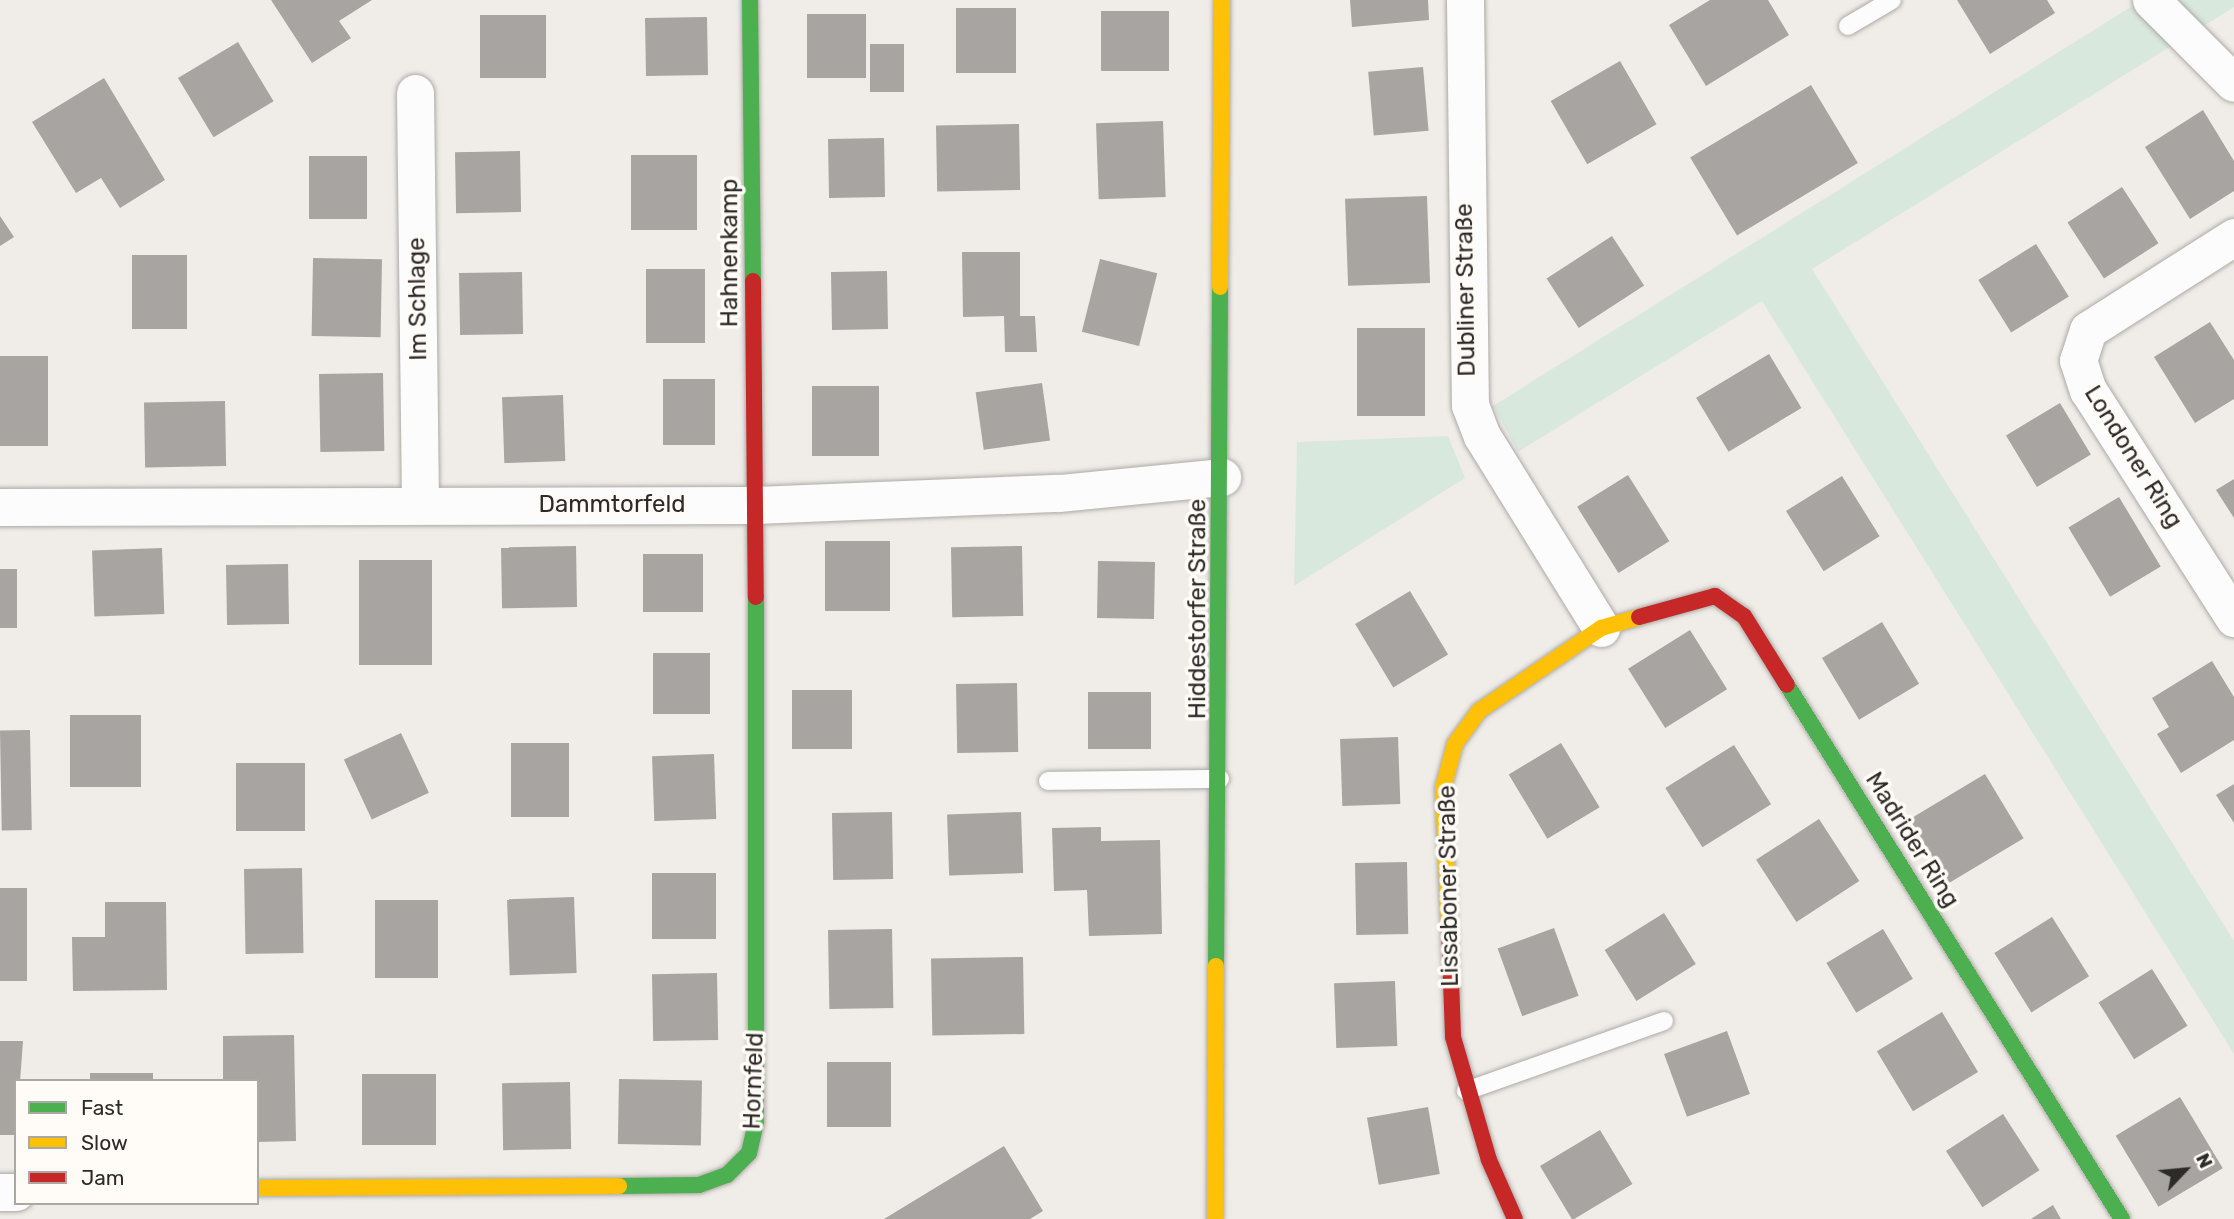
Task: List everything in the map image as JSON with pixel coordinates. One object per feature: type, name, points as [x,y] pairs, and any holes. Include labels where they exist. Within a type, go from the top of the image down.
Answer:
[{"type":"street","name":"Hahnenkamp","points":[[750,0],[755,505]]},
{"type":"street","name":"Hiddestorfer Straße","points":[[1215,1219],[1222,477],[1222,0]]},
{"type":"street","name":"Dubliner Straße","points":[[1465,0],[1469,405],[1482,436],[1601,628]]},
{"type":"street","points":[[2151,0],[2234,83]]},
{"type":"street","name":"Im Schlage","points":[[415,93],[420,505]]},
{"type":"street","name":"Londoner Ring","points":[[2234,237],[2088,330],[2078,360],[2088,390],[2234,618]]},
{"type":"street","name":"Dammtorfeld","points":[[0,507],[755,505],[1059,493],[1222,477]]},
{"type":"street","name":"Hornfeld","points":[[259,1188],[699,1185],[727,1175],[749,1153],[755,1122],[755,505]]},
{"type":"street","name":"Madrider Ring","points":[[1601,628],[1715,596],[1744,616],[2122,1219]]},
{"type":"street","name":"Lissaboner Straße","points":[[1515,1219],[1466,1091],[1453,1037],[1443,788],[1455,744],[1479,711],[1601,628]]},
{"type":"lane","points":[[1848,26],[1892,0]]},
{"type":"lane","points":[[1048,782],[1220,779]]},
{"type":"lane","points":[[1466,1091],[1664,1021]]},
{"type":"shaded area","points":[[2142,0],[2234,0],[2234,7],[1812,269],[2234,941],[2234,1054],[1762,301],[1518,452],[1493,406]]},
{"type":"shaded area","points":[[1448,436],[1465,478],[1294,586],[1297,442]]},
{"type":"building","points":[[271,0],[372,0],[339,21],[351,38],[312,63]]},
{"type":"building","points":[[1350,0],[1428,0],[1429,20],[1352,27]]},
{"type":"building","points":[[1710,0],[1768,0],[1789,35],[1706,86],[1669,25]]},
{"type":"building","points":[[1957,0],[2047,0],[2055,13],[1990,54]]},
{"type":"building","points":[[956,8],[1016,8],[1016,73],[956,73]]},
{"type":"building","points":[[1101,11],[1169,11],[1169,71],[1101,71]]},
{"type":"building","points":[[807,14],[866,14],[866,78],[807,78]]},
{"type":"building","points":[[480,15],[546,15],[546,78],[480,78]]},
{"type":"building","points":[[707,17],[708,75],[646,76],[645,18]]},
{"type":"building","points":[[238,42],[274,101],[214,137],[178,78]]},
{"type":"building","points":[[870,44],[904,44],[904,92],[870,92]]},
{"type":"building","points":[[1620,61],[1656,124],[1587,164],[1551,101]]},
{"type":"building","points":[[1423,67],[1429,131],[1374,136],[1368,72]]},
{"type":"building","points":[[104,78],[165,180],[120,208],[101,178],[76,193],[32,122]]},
{"type":"building","points":[[1811,85],[1858,163],[1737,236],[1690,158]]},
{"type":"building","points":[[2203,110],[2234,161],[2234,191],[2190,219],[2145,147]]},
{"type":"building","points":[[1163,121],[1166,197],[1099,199],[1096,123]]},
{"type":"building","points":[[1019,124],[1020,190],[937,191],[936,125]]},
{"type":"building","points":[[884,138],[885,197],[829,198],[828,139]]},
{"type":"building","points":[[520,151],[521,212],[456,213],[455,152]]},
{"type":"building","points":[[631,155],[697,155],[697,230],[631,230]]},
{"type":"building","points":[[309,156],[367,156],[367,219],[309,219]]},
{"type":"building","points":[[2122,187],[2158,243],[2104,279],[2067,222]]},
{"type":"building","points":[[1427,196],[1430,283],[1348,286],[1345,199]]},
{"type":"building","points":[[0,216],[14,237],[0,246]]},
{"type":"building","points":[[1612,236],[1644,285],[1579,328],[1547,278]]},
{"type":"building","points":[[2036,244],[2069,297],[2011,333],[1978,280]]},
{"type":"building","points":[[962,252],[1020,252],[1020,316],[1035,316],[1037,352],[1005,352],[1004,316],[963,317]]},
{"type":"building","points":[[132,255],[187,255],[187,329],[132,329]]},
{"type":"building","points":[[313,258],[382,259],[381,337],[312,336]]},
{"type":"building","points":[[1100,259],[1157,273],[1139,346],[1082,332]]},
{"type":"building","points":[[646,269],[705,269],[705,343],[646,343]]},
{"type":"building","points":[[887,271],[888,329],[832,330],[831,272]]},
{"type":"building","points":[[522,272],[523,334],[460,335],[459,273]]},
{"type":"building","points":[[2210,322],[2234,360],[2234,399],[2195,423],[2154,357]]},
{"type":"building","points":[[1357,328],[1425,328],[1425,416],[1357,416]]},
{"type":"building","points":[[1769,354],[1801,408],[1729,452],[1696,398]]},
{"type":"building","points":[[0,356],[48,356],[48,446],[0,446]]},
{"type":"building","points":[[383,373],[384,451],[320,452],[319,374]]},
{"type":"building","points":[[663,379],[715,379],[715,445],[663,445]]},
{"type":"building","points":[[1042,383],[1050,440],[984,450],[976,392]]},
{"type":"building","points":[[812,386],[879,386],[879,456],[812,456]]},
{"type":"building","points":[[563,395],[565,461],[504,463],[502,397]]},
{"type":"building","points":[[225,401],[226,466],[145,467],[144,402]]},
{"type":"building","points":[[2060,403],[2091,454],[2037,487],[2006,435]]},
{"type":"building","points":[[1628,475],[1669,541],[1618,573],[1577,507]]},
{"type":"building","points":[[1842,476],[1880,536],[1824,571],[1786,511]]},
{"type":"building","points":[[2234,479],[2234,518],[2216,490]]},
{"type":"building","points":[[2119,497],[2161,566],[2110,597],[2068,527]]},
{"type":"building","points":[[825,541],[890,541],[890,611],[825,611]]},
{"type":"building","points":[[576,546],[577,607],[502,608],[501,547]]},
{"type":"building","points":[[1022,546],[1023,616],[952,617],[951,547]]},
{"type":"building","points":[[162,548],[164,614],[94,616],[92,550]]},
{"type":"building","points":[[643,554],[703,554],[703,612],[643,612]]},
{"type":"building","points":[[359,560],[432,560],[432,665],[359,665]]},
{"type":"building","points":[[1098,561],[1155,562],[1154,619],[1097,618]]},
{"type":"building","points":[[288,564],[289,624],[227,625],[226,565]]},
{"type":"building","points":[[0,569],[17,569],[17,628],[0,628]]},
{"type":"building","points":[[1410,591],[1448,654],[1393,687],[1355,624]]},
{"type":"building","points":[[1882,622],[1919,684],[1859,720],[1822,658]]},
{"type":"building","points":[[1690,630],[1727,689],[1665,728],[1628,669]]},
{"type":"building","points":[[653,653],[710,653],[710,714],[653,714]]},
{"type":"building","points":[[2212,661],[2234,697],[2234,740],[2181,773],[2157,734],[2169,727],[2152,698]]},
{"type":"building","points":[[1017,683],[1018,752],[957,753],[956,684]]},
{"type":"building","points":[[792,690],[852,690],[852,749],[792,749]]},
{"type":"building","points":[[1088,692],[1151,692],[1151,749],[1088,749]]},
{"type":"building","points":[[70,715],[141,715],[141,787],[70,787]]},
{"type":"building","points":[[30,730],[32,830],[2,831],[0,731]]},
{"type":"building","points":[[401,733],[429,793],[372,819],[344,760]]},
{"type":"building","points":[[1398,737],[1400,804],[1342,806],[1340,739]]},
{"type":"building","points":[[511,743],[569,743],[569,817],[511,817]]},
{"type":"building","points":[[1561,743],[1600,807],[1547,839],[1509,774]]},
{"type":"building","points":[[1734,745],[1771,804],[1702,847],[1665,788]]},
{"type":"building","points":[[714,754],[716,819],[654,821],[652,756]]},
{"type":"building","points":[[236,763],[305,763],[305,831],[236,831]]},
{"type":"building","points":[[1985,774],[2024,838],[1948,884],[1910,819]]},
{"type":"building","points":[[2234,784],[2234,823],[2216,795]]},
{"type":"building","points":[[892,812],[893,879],[833,880],[832,813]]},
{"type":"building","points":[[1021,812],[1023,873],[949,876],[947,815]]},
{"type":"building","points":[[1819,819],[1859,881],[1796,922],[1756,860]]},
{"type":"building","points":[[1101,827],[1101,841],[1160,840],[1162,934],[1089,936],[1087,890],[1054,891],[1052,828]]},
{"type":"building","points":[[1407,862],[1408,934],[1356,935],[1355,863]]},
{"type":"building","points":[[302,868],[303,953],[245,954],[244,869]]},
{"type":"building","points":[[652,873],[716,873],[716,939],[652,939]]},
{"type":"building","points":[[0,888],[27,888],[27,981],[0,981]]},
{"type":"building","points":[[574,897],[577,973],[510,975],[507,899]]},
{"type":"building","points":[[375,900],[438,900],[438,978],[375,978]]},
{"type":"building","points":[[105,902],[166,902],[167,990],[73,991],[72,937],[105,937]]},
{"type":"building","points":[[1664,913],[1696,964],[1636,1001],[1605,950]]},
{"type":"building","points":[[2052,917],[2089,976],[2031,1012],[1994,953]]},
{"type":"building","points":[[1554,928],[1579,996],[1522,1016],[1498,949]]},
{"type":"building","points":[[892,929],[893,1008],[829,1009],[828,930]]},
{"type":"building","points":[[1883,929],[1913,979],[1856,1013],[1826,963]]},
{"type":"building","points":[[1023,957],[1024,1034],[932,1036],[931,959]]},
{"type":"building","points":[[2152,969],[2188,1026],[2134,1059],[2099,1002]]},
{"type":"building","points":[[717,973],[718,1040],[653,1041],[652,974]]},
{"type":"building","points":[[1395,981],[1397,1046],[1336,1048],[1334,983]]},
{"type":"building","points":[[1942,1012],[1978,1072],[1913,1111],[1877,1051]]},
{"type":"building","points":[[1727,1031],[1750,1094],[1687,1117],[1664,1054]]},
{"type":"building","points":[[294,1035],[296,1141],[259,1142],[259,1079],[223,1079],[223,1036]]},
{"type":"building","points":[[0,1041],[23,1041],[20,1079],[14,1079],[14,1135],[0,1135]]},
{"type":"building","points":[[827,1062],[891,1062],[891,1127],[827,1127]]},
{"type":"building","points":[[90,1073],[153,1073],[153,1079],[90,1079]]},
{"type":"building","points":[[362,1074],[436,1074],[436,1145],[362,1145]]},
{"type":"building","points":[[619,1079],[702,1080],[701,1145],[618,1144]]},
{"type":"building","points":[[570,1082],[571,1149],[503,1150],[502,1083]]},
{"type":"building","points":[[2180,1097],[2223,1168],[2158,1207],[2116,1136]]},
{"type":"building","points":[[1428,1107],[1440,1174],[1379,1185],[1367,1118]]},
{"type":"building","points":[[2003,1114],[2039,1170],[1982,1207],[1946,1151]]},
{"type":"building","points":[[1600,1130],[1632,1184],[1572,1219],[1540,1166]]},
{"type":"building","points":[[1004,1146],[1043,1211],[1030,1219],[884,1219]]},
{"type":"building","points":[[2053,1205],[2061,1219],[2031,1219]]},
{"type":"traffic: fast","points":[[750,0],[753,281]]},
{"type":"traffic: fast","points":[[1216,966],[1220,287]]},
{"type":"traffic: fast","points":[[619,1186],[699,1185],[727,1175],[749,1153],[756,1122],[756,597]]},
{"type":"traffic: fast","points":[[1787,685],[2122,1219]]},
{"type":"traffic: slow","points":[[1220,287],[1222,0]]},
{"type":"traffic: slow","points":[[1449,926],[1443,788],[1455,744],[1479,711],[1601,628],[1639,617]]},
{"type":"traffic: slow","points":[[1215,1219],[1216,966]]},
{"type":"traffic: slow","points":[[259,1188],[619,1186]]},
{"type":"traffic: jam","points":[[753,281],[756,597]]},
{"type":"traffic: jam","points":[[1639,617],[1715,596],[1744,616],[1787,685]]},
{"type":"traffic: jam","points":[[1449,926],[1453,1037],[1489,1160],[1515,1219]]}]
